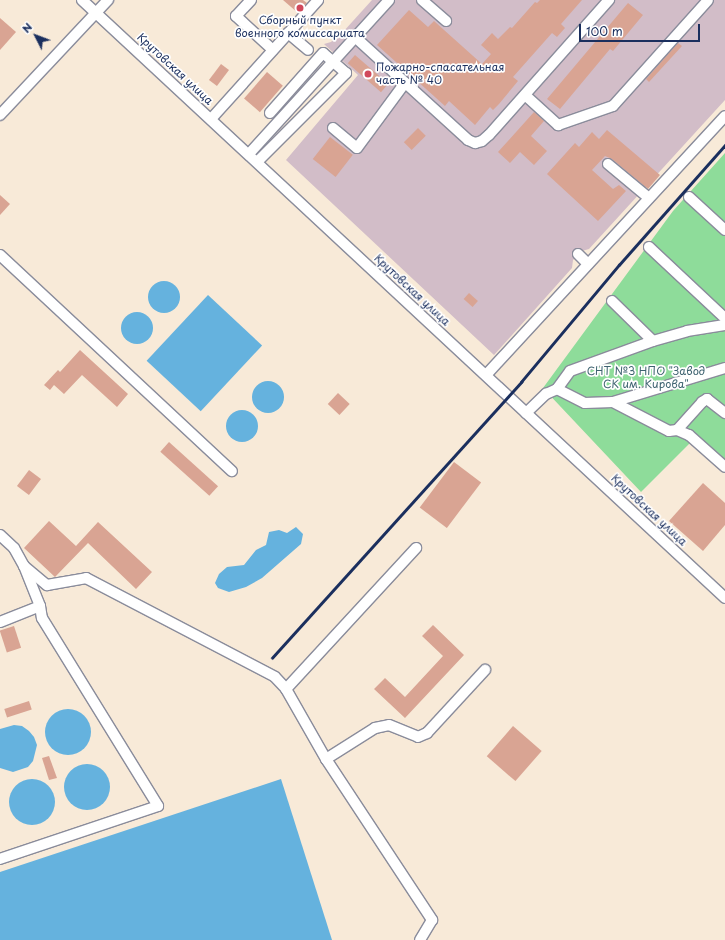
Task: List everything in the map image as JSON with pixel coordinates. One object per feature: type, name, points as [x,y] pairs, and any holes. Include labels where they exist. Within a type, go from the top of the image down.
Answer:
[{"type":"street","name":"Крутовская улица","points":[[82,0],[725,598]]},
{"type":"street","points":[[0,115],[108,0]]},
{"type":"street","points":[[251,0],[236,16],[273,50]]},
{"type":"street","points":[[211,119],[318,0]]},
{"type":"street","points":[[249,154],[389,0]]},
{"type":"street","points":[[422,0],[446,21]]},
{"type":"street","points":[[355,37],[468,140],[475,143],[482,141],[489,135],[609,0]]},
{"type":"street","points":[[525,95],[558,124],[613,106],[708,0]]},
{"type":"street","points":[[288,33],[308,50]]},
{"type":"street","points":[[257,162],[346,73],[323,53],[270,113]]},
{"type":"street","points":[[333,128],[358,148],[405,83]]},
{"type":"street","points":[[486,375],[725,116]]},
{"type":"street","points":[[608,164],[649,198]]},
{"type":"street","points":[[689,196],[725,230]]},
{"type":"street","points":[[649,247],[725,318]]},
{"type":"street","points":[[578,254],[588,264]]},
{"type":"street","points":[[0,255],[232,471]]},
{"type":"street","points":[[612,301],[653,341]]},
{"type":"street","points":[[526,413],[546,394],[557,389],[570,371],[653,341],[687,331],[725,325]]},
{"type":"street","points":[[557,389],[585,403],[613,402],[725,368]]},
{"type":"street","points":[[677,430],[702,402],[707,399],[725,413]]},
{"type":"street","points":[[613,402],[669,431],[677,430],[689,435],[725,467]]},
{"type":"street","points":[[0,535],[14,548],[24,566],[40,606],[42,618],[158,806],[0,859]]},
{"type":"street","points":[[286,688],[416,548]]},
{"type":"street","points":[[24,566],[46,586],[86,578],[275,677],[286,688],[326,759],[432,920],[420,940]]},
{"type":"street","points":[[0,622],[40,606]]},
{"type":"street","points":[[326,759],[375,728],[389,725],[418,737],[427,732],[485,670]]},
{"type":"shaded area","points":[[372,0],[725,0],[725,100],[589,249],[582,251],[573,260],[572,268],[494,355],[286,160],[358,75],[324,44],[331,42],[343,32]]},
{"type":"green space","name":"СНТ №3 НПО \"Завод СК им. Кирова\"","points":[[725,153],[725,469],[693,440],[641,492],[543,388],[673,211]]},
{"type":"water","points":[[164,281],[170,282],[177,288],[180,297],[179,303],[173,310],[164,313],[158,312],[151,306],[148,297],[149,291],[155,284]]},
{"type":"water","points":[[208,295],[262,345],[201,411],[147,361]]},
{"type":"water","points":[[137,312],[143,313],[150,319],[153,328],[152,334],[146,341],[137,344],[131,343],[124,337],[121,328],[122,322],[128,315]]},
{"type":"water","points":[[268,381],[274,382],[281,388],[284,397],[283,403],[277,410],[268,413],[262,412],[255,406],[252,397],[253,391],[259,384]]},
{"type":"water","points":[[242,410],[248,411],[255,417],[258,426],[257,432],[251,439],[242,442],[236,441],[229,435],[226,426],[227,420],[233,413]]},
{"type":"water","points":[[296,527],[303,534],[301,544],[262,578],[246,587],[229,592],[218,588],[215,583],[219,574],[227,567],[244,565],[256,550],[266,545],[269,532],[279,530],[287,533]]},
{"type":"water","points":[[73,709],[85,715],[90,723],[90,741],[85,749],[77,754],[63,755],[51,749],[46,741],[45,727],[51,715],[59,710]]},
{"type":"water","points":[[14,725],[22,726],[29,731],[34,737],[37,745],[33,761],[28,767],[13,772],[0,768],[0,729]]},
{"type":"water","points":[[92,764],[104,770],[109,778],[109,796],[104,804],[96,809],[82,810],[70,804],[65,796],[64,782],[70,770],[78,765]]},
{"type":"water","points":[[37,779],[49,785],[54,793],[54,811],[49,819],[41,824],[27,825],[15,819],[10,811],[9,797],[15,785],[23,780]]},
{"type":"water","points":[[281,779],[332,940],[0,940],[0,872]]},
{"type":"building","name":"Сборный пункт военного комиссариата","points":[[283,0],[303,0],[307,3],[298,13]]},
{"type":"building","points":[[540,0],[582,0],[561,24],[565,28],[557,37],[552,33],[513,77],[518,81],[499,104],[493,110],[490,107],[475,125],[449,101],[445,106],[377,45],[409,10],[428,27],[434,21],[482,64],[491,54],[481,45],[492,33],[498,39],[510,27],[512,28],[535,2],[537,3]]},
{"type":"building","points":[[628,3],[643,15],[613,51],[610,49],[560,109],[547,99]]},
{"type":"building","points":[[0,18],[16,32],[0,50]]},
{"type":"building","points":[[678,43],[682,46],[649,82],[646,79]]},
{"type":"building","name":"Пожарно-спасательная часть № 40","points":[[355,55],[388,84],[381,92],[348,63]]},
{"type":"building","points":[[221,64],[229,70],[217,86],[209,80]]},
{"type":"building","points":[[267,72],[283,86],[260,112],[244,98]]},
{"type":"building","points":[[534,112],[544,121],[531,136],[547,151],[534,165],[520,152],[510,163],[498,152]]},
{"type":"building","points":[[418,128],[426,136],[412,150],[404,142]]},
{"type":"building","points":[[607,130],[660,175],[648,189],[612,159],[605,156],[592,170],[613,189],[619,185],[626,191],[598,221],[547,174],[575,143],[579,147],[592,132],[599,139]]},
{"type":"building","points":[[330,137],[353,155],[336,177],[313,159]]},
{"type":"building","points":[[0,195],[10,204],[0,215]]},
{"type":"building","points":[[469,293],[478,301],[473,307],[464,299]]},
{"type":"building","points":[[80,350],[128,394],[117,407],[82,375],[64,394],[54,385],[50,390],[44,385],[58,370],[60,372]]},
{"type":"building","points":[[338,393],[350,404],[339,415],[328,404]]},
{"type":"building","points":[[169,442],[218,486],[209,496],[160,452]]},
{"type":"building","points":[[454,462],[481,482],[447,528],[420,508]]},
{"type":"building","points":[[29,470],[41,479],[29,495],[17,486]]},
{"type":"building","points":[[703,483],[725,503],[725,525],[703,551],[669,521]]},
{"type":"building","points":[[49,521],[76,546],[98,522],[152,572],[136,589],[88,543],[55,577],[24,548]]},
{"type":"building","points":[[433,625],[464,655],[405,718],[374,689],[385,678],[405,697],[443,656],[422,636]]},
{"type":"building","points":[[14,626],[21,648],[7,653],[0,631]]},
{"type":"building","points":[[29,701],[32,710],[7,718],[4,709]]},
{"type":"building","points":[[513,726],[542,751],[515,781],[487,756]]},
{"type":"building","points":[[49,756],[57,778],[49,780],[42,758]]},
{"type":"railway","points":[[272,658],[521,382],[619,265],[725,145]]},
{"type":"place","name":"Сборный пункт военного комиссариата","points":[[300,8]]},
{"type":"place","name":"Пожарно-спасательная часть № 40","points":[[368,74]]}]
